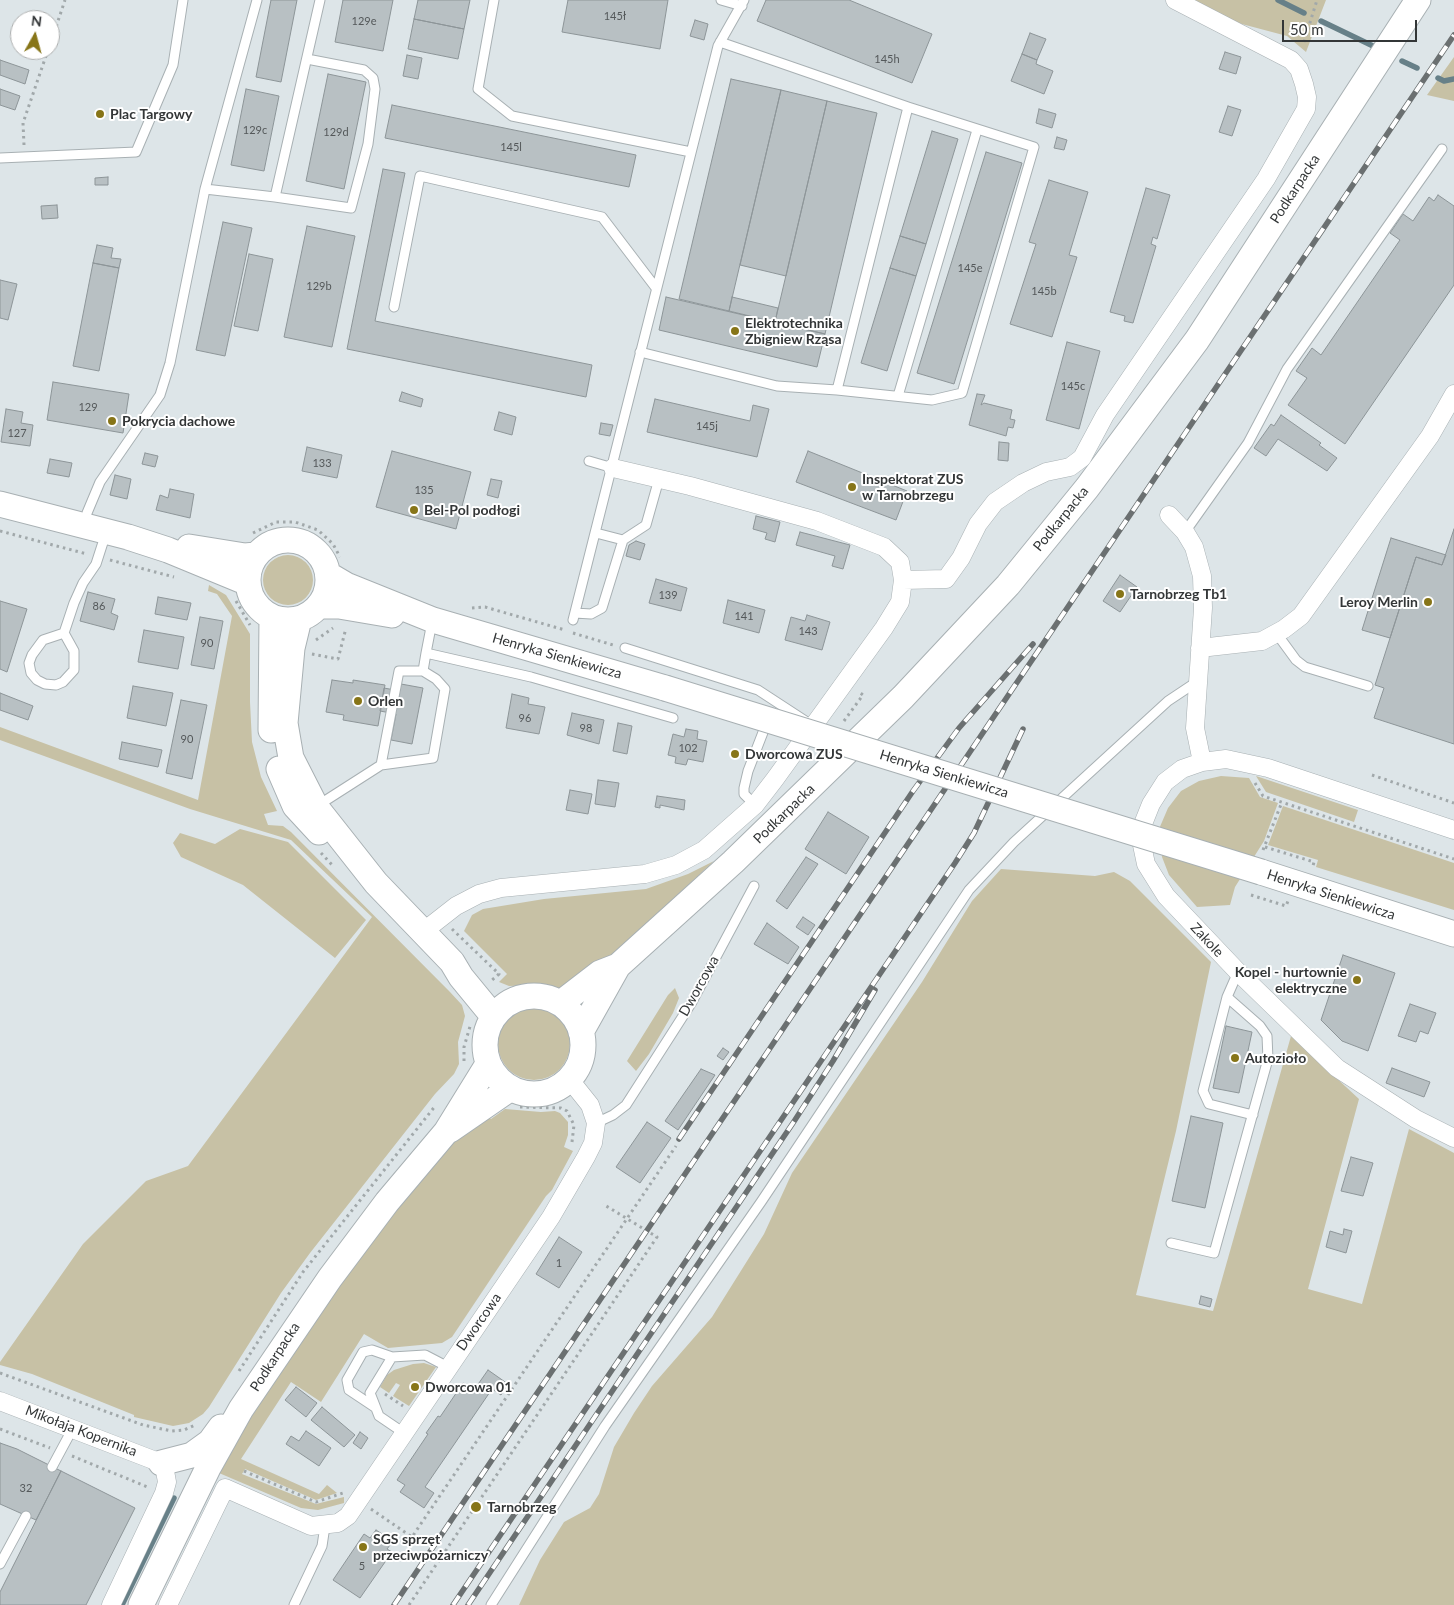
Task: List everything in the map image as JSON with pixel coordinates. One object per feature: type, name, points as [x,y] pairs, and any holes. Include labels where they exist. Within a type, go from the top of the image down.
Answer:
[{"type":"main road","name":"Podkarpacka","points":[[581,1032],[618,966],[733,862],[903,697],[1008,585],[1087,488],[1197,340],[1418,0]]},
{"type":"main road","points":[[0,504],[107,531],[168,550],[241,590],[255,603],[263,625],[270,727],[278,768],[295,806],[309,811]]},
{"type":"main road","points":[[107,531],[221,553],[256,555]]},
{"type":"main road","points":[[241,590],[256,555],[266,546],[278,541],[292,540],[305,543],[317,550],[325,561],[329,574],[326,596],[320,606],[299,619],[263,625]]},
{"type":"main road","name":"Henryka Sienkiewicza","points":[[329,574],[346,585],[433,620],[1261,864],[1454,934]]},
{"type":"main road","name":"Henryka Sienkiewicza","points":[[320,606],[339,606],[433,620]]},
{"type":"main road","points":[[299,619],[292,648],[286,722],[291,758],[309,811],[376,883],[432,926],[452,962],[471,970],[490,1011],[486,1038],[476,1065],[500,1079],[512,1097],[521,1092],[546,1093],[563,1086],[570,1080],[582,1058],[581,1032],[576,1019],[561,1003],[544,996],[519,997],[490,1011]]},
{"type":"main road","name":"Podkarpacka","points":[[561,1003],[600,973],[618,966]]},
{"type":"main road","name":"Podkarpacka","points":[[141,1605],[208,1468],[241,1409],[330,1278],[387,1202],[446,1132],[476,1065]]},
{"type":"main road","name":"Podkarpacka","points":[[446,1132],[512,1097]]},
{"type":"main road","points":[[161,1463],[186,1458],[200,1450],[241,1409]]},
{"type":"street","points":[[903,580],[946,578],[961,558],[978,524],[996,502],[1023,483],[1046,472],[1070,467],[1082,458],[1105,415],[1266,179],[1301,120],[1306,109],[1307,96],[1299,69],[1291,60],[1176,0]]},
{"type":"street","points":[[1200,648],[1262,640],[1277,634],[1301,616],[1430,436],[1454,394]]},
{"type":"street","points":[[432,926],[456,906],[479,894],[501,888],[645,874],[676,865],[704,850],[754,804],[879,635],[900,602],[903,580],[900,562],[884,547],[816,521],[613,468]]},
{"type":"street","points":[[1169,515],[1185,532],[1194,547],[1202,576],[1203,608],[1195,728],[1202,762]]},
{"type":"street","name":"Zakole","points":[[1454,830],[1251,763],[1226,759],[1202,762],[1182,769],[1165,782],[1157,793],[1143,824],[1142,845],[1146,864],[1166,896],[1238,972],[1337,1068],[1416,1119],[1454,1138]]},
{"type":"street","points":[[570,1080],[590,1105],[596,1123]]},
{"type":"street","name":"Dworcowa","points":[[325,1526],[338,1523],[348,1516],[552,1217],[593,1143],[596,1123]]},
{"type":"street","name":"Mikołaja Kopernika","points":[[0,1401],[161,1463]]},
{"type":"street","points":[[111,1605],[164,1493],[167,1482],[166,1471],[161,1463]]},
{"type":"street","points":[[168,1605],[225,1488],[298,1522],[311,1526],[325,1526]]},
{"type":"lane","points":[[0,158],[136,152],[173,65],[183,0]]},
{"type":"lane","points":[[64,633],[43,640],[32,655],[29,663],[31,673],[37,680],[45,684],[56,685],[63,682],[74,670],[74,651],[64,633],[83,583],[96,564],[107,531],[87,513],[100,482],[160,395],[170,363],[205,189],[257,0]]},
{"type":"lane","points":[[276,197],[320,0]]},
{"type":"lane","points":[[494,0],[478,89],[512,116],[691,152]]},
{"type":"lane","points":[[659,480],[646,524],[623,540],[602,608],[592,614],[574,616],[720,42],[743,3],[721,0]]},
{"type":"lane","points":[[640,352],[777,386],[932,400],[962,393],[1034,147],[908,107],[720,42]]},
{"type":"lane","points":[[205,189],[351,208],[368,144],[375,89],[373,78],[364,70],[307,59]]},
{"type":"lane","points":[[837,390],[908,107]]},
{"type":"lane","points":[[898,396],[978,130]]},
{"type":"lane","points":[[1185,532],[1248,443],[1287,369],[1442,149]]},
{"type":"lane","points":[[394,307],[420,176],[602,217],[656,288]]},
{"type":"lane","points":[[589,461],[613,468]]},
{"type":"lane","points":[[596,533],[623,540]]},
{"type":"lane","points":[[423,671],[433,620]]},
{"type":"lane","points":[[1277,634],[1296,660],[1305,667],[1368,686]]},
{"type":"lane","points":[[625,648],[758,690],[813,726]]},
{"type":"lane","points":[[426,653],[531,677],[672,718]]},
{"type":"lane","points":[[309,811],[381,765],[433,758],[445,689],[436,679],[423,671],[399,670],[381,765]]},
{"type":"lane","points":[[491,1605],[605,1426],[761,1202],[969,890],[1014,842],[1168,701],[1198,681]]},
{"type":"lane","points":[[754,804],[744,794],[744,788],[750,764],[776,701]]},
{"type":"lane","name":"Dworcowa","points":[[596,1123],[613,1115],[626,1105],[692,1002],[754,886]]},
{"type":"lane","points":[[1238,972],[1227,998],[1203,1091],[1209,1104],[1253,1115]]},
{"type":"lane","points":[[1171,1244],[1214,1253],[1268,1059],[1267,1036],[1260,1026],[1227,998]]},
{"type":"lane","points":[[376,1408],[348,1390],[347,1380],[363,1352],[372,1350],[392,1357],[425,1355],[448,1367]]},
{"type":"lane","points":[[392,1357],[370,1393],[379,1416],[404,1433]]},
{"type":"lane","points":[[52,1467],[73,1428]]},
{"type":"lane","points":[[0,1564],[26,1516]]},
{"type":"lane","points":[[294,1605],[322,1546],[325,1526]]},
{"type":"path","points":[[60,15],[65,0]]},
{"type":"path","points":[[1304,42],[1317,0]]},
{"type":"path","points":[[24,156],[23,123],[45,60]]},
{"type":"path","points":[[241,590],[263,625]]},
{"type":"path","points":[[470,608],[485,607],[625,648]]},
{"type":"path","points":[[307,653],[338,659],[348,620]]},
{"type":"path","points":[[309,645],[335,626]]},
{"type":"path","points":[[1251,763],[1250,776],[1263,796],[1454,859]]},
{"type":"path","points":[[1372,775],[1454,803]]},
{"type":"path","points":[[1261,864],[1265,847],[1282,802]]},
{"type":"path","points":[[1265,847],[1314,862],[1311,872]]},
{"type":"path","points":[[1251,895],[1286,906],[1289,898]]},
{"type":"path","points":[[432,926],[458,933],[499,974]]},
{"type":"path","points":[[476,1065],[464,1047],[471,1024],[490,1011]]},
{"type":"path","points":[[512,1097],[534,1109],[561,1108],[567,1111],[574,1125],[572,1143],[569,1148],[586,1157]]},
{"type":"path","points":[[236,1375],[303,1272],[439,1101]]},
{"type":"path","points":[[244,1471],[316,1502],[344,1492],[412,1537],[676,1146]]},
{"type":"path","points":[[409,1605],[657,1237],[603,1204]]},
{"type":"path","points":[[0,1372],[122,1419],[150,1427],[172,1431],[184,1430],[198,1424]]},
{"type":"path","points":[[374,1386],[416,1414]]},
{"type":"path","points":[[0,1429],[51,1448]]},
{"type":"path","points":[[68,1454],[164,1493]]},
{"type":"shaded area","points":[[1195,0],[1326,0],[1306,52],[1287,36],[1223,19]]},
{"type":"shaded area","points":[[1454,57],[1454,101],[1427,95]]},
{"type":"shaded area","points":[[283,555],[293,555],[306,562],[313,575],[313,585],[306,598],[293,605],[283,605],[274,601],[267,594],[263,585],[263,575],[267,566],[274,559]]},
{"type":"shaded area","points":[[209,585],[226,595],[250,634],[252,742],[261,777],[277,811],[264,814],[268,825],[283,826],[291,832],[450,992],[462,1005],[465,1016],[458,1042],[459,1064],[454,1074],[435,1094],[310,1253],[281,1293],[209,1407],[203,1414],[189,1423],[173,1426],[134,1417],[134,1415],[32,1374],[0,1365],[0,1362],[83,1244],[146,1181],[188,1166],[372,917],[291,840],[190,809],[0,740],[0,727],[198,800],[232,616],[217,594],[208,591]]},
{"type":"shaded area","points":[[1221,776],[1249,778],[1260,797],[1278,803],[1264,841],[1235,887],[1230,905],[1197,907],[1169,875],[1162,857],[1159,829],[1168,808],[1181,791],[1199,781]]},
{"type":"shaded area","points":[[1256,776],[1358,810],[1354,822],[1266,792]]},
{"type":"shaded area","points":[[1283,806],[1454,863],[1454,910],[1316,867],[1318,860],[1268,845]]},
{"type":"shaded area","points":[[240,829],[288,842],[366,920],[335,958],[243,885],[181,857],[173,843],[180,833],[215,844]]},
{"type":"shaded area","points":[[714,861],[615,953],[562,989],[534,985],[509,986],[499,982],[507,974],[464,931],[472,915],[483,909],[544,899],[646,889],[688,874]]},
{"type":"shaded area","points":[[1001,869],[1095,876],[1114,872],[1130,881],[1211,962],[1176,1131],[1136,1295],[1213,1311],[1291,1036],[1359,1099],[1308,1289],[1362,1304],[1409,1129],[1454,1153],[1454,1605],[519,1605],[540,1560],[564,1522],[590,1508],[599,1494],[614,1447],[634,1413],[652,1386],[712,1317],[764,1234],[792,1173],[922,982],[972,901]]},
{"type":"shaded area","points":[[675,988],[679,998],[673,1013],[649,1054],[636,1071],[627,1061],[668,995]]},
{"type":"shaded area","points":[[534,1008],[554,1014],[564,1024],[570,1044],[564,1064],[554,1074],[534,1080],[514,1074],[504,1064],[498,1044],[504,1024],[514,1014]]},
{"type":"shaded area","points":[[505,1109],[541,1112],[555,1111],[560,1113],[568,1122],[568,1135],[564,1147],[573,1151],[552,1190],[546,1196],[452,1337],[442,1343],[388,1348],[364,1334],[321,1402],[291,1382],[241,1459],[319,1494],[327,1485],[337,1493],[316,1500],[245,1469],[242,1474],[316,1504],[344,1497],[344,1503],[318,1510],[301,1508],[219,1473],[262,1395],[286,1358],[430,1165],[482,1112],[491,1119]]},
{"type":"shaded area","points":[[424,1363],[436,1367],[409,1406],[393,1396],[400,1385],[396,1383],[389,1393],[380,1387],[387,1375],[394,1370],[413,1364]]},
{"type":"building","points":[[271,0],[297,0],[281,82],[256,77]]},
{"type":"building","points":[[343,0],[393,0],[383,51],[335,42]]},
{"type":"building","points":[[418,0],[470,0],[464,29],[414,19]]},
{"type":"building","points":[[568,0],[668,0],[660,49],[562,32]]},
{"type":"building","points":[[766,0],[849,0],[932,34],[912,83],[757,21]]},
{"type":"building","points":[[414,19],[464,29],[458,59],[408,49]]},
{"type":"building","points":[[695,20],[708,24],[704,40],[690,36]]},
{"type":"building","points":[[1030,33],[1046,39],[1037,60],[1022,54]]},
{"type":"building","points":[[1225,52],[1241,57],[1236,74],[1219,69]]},
{"type":"building","points":[[1022,54],[1037,60],[1036,64],[1053,71],[1044,94],[1011,81]]},
{"type":"building","points":[[407,55],[422,58],[418,79],[403,76]]},
{"type":"building","points":[[0,60],[29,70],[25,84],[0,75]]},
{"type":"building","points":[[328,74],[366,82],[344,189],[306,181]]},
{"type":"building","points":[[731,79],[781,90],[729,311],[679,299]]},
{"type":"building","points":[[0,89],[20,96],[15,110],[0,105]]},
{"type":"building","points":[[246,89],[279,96],[264,171],[231,165]]},
{"type":"building","points":[[781,90],[827,101],[786,276],[740,265]]},
{"type":"building","points":[[827,101],[877,113],[825,334],[775,322]]},
{"type":"building","points":[[392,105],[636,155],[629,187],[385,138]]},
{"type":"building","points":[[1228,106],[1241,110],[1232,136],[1219,132]]},
{"type":"building","points":[[1039,109],[1056,114],[1052,128],[1036,123]]},
{"type":"building","points":[[932,131],[958,139],[926,244],[900,236]]},
{"type":"building","points":[[1057,137],[1067,140],[1064,150],[1054,148]]},
{"type":"building","points":[[986,152],[1022,163],[954,384],[917,373]]},
{"type":"building","points":[[383,169],[405,173],[375,321],[592,365],[586,397],[347,349]]},
{"type":"building","points":[[108,177],[108,185],[95,185],[95,178]]},
{"type":"building","points":[[1049,180],[1088,192],[1069,255],[1077,257],[1052,337],[1010,324],[1036,244],[1029,242]]},
{"type":"building","points":[[1146,188],[1170,195],[1157,239],[1153,237],[1151,244],[1156,246],[1133,323],[1124,321],[1125,316],[1110,312]]},
{"type":"building","points":[[1438,195],[1454,206],[1454,285],[1345,444],[1288,405],[1307,378],[1296,371],[1312,348],[1321,355],[1400,240],[1390,233],[1403,214],[1413,221],[1429,197],[1434,201]]},
{"type":"building","points":[[57,205],[58,218],[42,219],[41,206]]},
{"type":"building","points":[[223,222],[252,228],[225,356],[196,350]]},
{"type":"building","points":[[307,226],[355,236],[332,347],[284,337]]},
{"type":"building","points":[[900,236],[926,244],[916,276],[890,268]]},
{"type":"building","points":[[97,245],[113,248],[111,258],[121,259],[119,268],[93,263]]},
{"type":"building","points":[[249,254],[273,259],[258,331],[234,326]]},
{"type":"building","points":[[93,263],[119,268],[99,371],[73,366]]},
{"type":"building","points":[[890,268],[916,276],[887,371],[861,363]]},
{"type":"building","points":[[0,280],[17,284],[8,320],[0,318]]},
{"type":"building","points":[[666,297],[825,334],[817,367],[659,330]]},
{"type":"building","points":[[732,297],[778,308],[775,322],[729,311]]},
{"type":"building","points":[[1067,342],[1100,351],[1079,429],[1046,420]]},
{"type":"building","points":[[53,382],[129,394],[123,433],[47,420]]},
{"type":"building","points":[[402,392],[423,399],[421,407],[399,401]]},
{"type":"building","points":[[977,394],[985,395],[981,405],[984,403],[1012,410],[1010,419],[1015,420],[1013,428],[1008,427],[1006,436],[969,425]]},
{"type":"building","points":[[655,399],[750,421],[753,405],[769,409],[757,457],[647,432]]},
{"type":"building","points":[[6,409],[23,412],[21,423],[33,425],[30,446],[1,442]]},
{"type":"building","points":[[499,412],[516,417],[512,435],[494,430]]},
{"type":"building","points":[[1281,415],[1321,443],[1319,445],[1337,458],[1327,471],[1278,439],[1266,456],[1254,448],[1271,424],[1274,426]]},
{"type":"building","points":[[601,423],[613,425],[610,436],[599,434]]},
{"type":"building","points":[[999,442],[1009,443],[1008,461],[998,460]]},
{"type":"building","points":[[307,447],[342,455],[337,478],[302,471]]},
{"type":"building","points":[[392,451],[471,472],[456,529],[376,507]]},
{"type":"building","name":"Inspektorat ZUS w Tarnobrzegu","points":[[808,451],[907,491],[896,520],[796,482]]},
{"type":"building","points":[[145,453],[158,456],[155,467],[142,464]]},
{"type":"building","points":[[50,459],[72,463],[69,477],[47,473]]},
{"type":"building","points":[[115,475],[131,479],[127,499],[110,495]]},
{"type":"building","points":[[491,479],[502,481],[498,498],[487,495]]},
{"type":"building","points":[[170,489],[194,494],[190,518],[156,510],[160,495],[168,498]]},
{"type":"building","points":[[756,516],[780,522],[775,542],[765,539],[767,533],[753,529]]},
{"type":"building","name":"Leroy Merlin","points":[[1454,529],[1454,744],[1374,718],[1384,688],[1375,685],[1416,557],[1442,565]]},
{"type":"building","points":[[800,532],[850,545],[843,569],[832,566],[835,556],[796,545]]},
{"type":"building","points":[[1391,538],[1446,555],[1442,565],[1416,557],[1390,638],[1362,630]]},
{"type":"building","points":[[636,541],[645,544],[640,560],[626,556],[629,545]]},
{"type":"building","name":"Tarnobrzeg Tb1","points":[[1120,575],[1137,587],[1120,612],[1103,601]]},
{"type":"building","points":[[656,579],[687,588],[681,611],[649,603]]},
{"type":"building","points":[[88,592],[115,599],[111,613],[118,616],[114,630],[80,621]]},
{"type":"building","points":[[158,597],[191,603],[187,620],[155,614]]},
{"type":"building","points":[[728,600],[765,610],[759,633],[723,623]]},
{"type":"building","points":[[0,601],[27,609],[7,672],[0,669]]},
{"type":"building","points":[[807,615],[830,622],[822,650],[785,640],[791,617],[805,621]]},
{"type":"building","points":[[200,617],[223,621],[214,669],[191,665]]},
{"type":"building","points":[[144,630],[184,637],[178,669],[138,662]]},
{"type":"building","points":[[332,680],[353,683],[353,680],[385,685],[378,726],[343,720],[344,715],[326,712]]},
{"type":"building","points":[[401,684],[423,688],[412,744],[391,740],[396,714],[380,711],[384,688],[400,691]]},
{"type":"building","points":[[133,686],[173,693],[166,726],[127,718]]},
{"type":"building","points":[[0,693],[33,706],[28,720],[0,710]]},
{"type":"building","points":[[512,694],[529,698],[528,704],[545,707],[539,734],[506,728]]},
{"type":"building","points":[[181,700],[207,705],[192,779],[166,773]]},
{"type":"building","points":[[572,713],[604,720],[599,744],[567,735]]},
{"type":"building","points":[[618,723],[632,726],[627,754],[613,751]]},
{"type":"building","points":[[686,729],[698,731],[697,739],[707,741],[703,762],[688,759],[686,765],[675,763],[676,757],[668,755],[673,734],[684,737]]},
{"type":"building","points":[[122,742],[162,750],[158,767],[119,759]]},
{"type":"building","points":[[598,780],[619,783],[615,807],[595,804]]},
{"type":"building","points":[[570,790],[592,794],[588,814],[566,810]]},
{"type":"building","points":[[657,796],[685,800],[684,810],[660,805],[660,808],[655,807]]},
{"type":"building","points":[[828,812],[869,837],[846,874],[805,849]]},
{"type":"building","points":[[806,857],[818,864],[787,909],[776,901]]},
{"type":"building","points":[[803,917],[815,925],[808,935],[796,927]]},
{"type":"building","points":[[767,923],[799,947],[788,964],[754,944]]},
{"type":"building","points":[[1343,955],[1395,973],[1368,1051],[1342,1041],[1321,1020]]},
{"type":"building","points":[[1410,1004],[1436,1013],[1428,1034],[1420,1031],[1416,1042],[1398,1036]]},
{"type":"building","points":[[1226,1026],[1252,1032],[1239,1093],[1213,1088]]},
{"type":"building","points":[[723,1048],[729,1052],[723,1060],[717,1056]]},
{"type":"building","points":[[1392,1068],[1430,1082],[1424,1097],[1386,1083]]},
{"type":"building","points":[[701,1069],[715,1075],[678,1130],[665,1121]]},
{"type":"building","points":[[1191,1116],[1223,1123],[1205,1208],[1172,1201]]},
{"type":"building","points":[[647,1122],[671,1138],[640,1183],[616,1167]]},
{"type":"building","points":[[1351,1157],[1373,1163],[1363,1196],[1341,1191]]},
{"type":"building","points":[[1344,1229],[1352,1231],[1346,1253],[1326,1247],[1330,1231],[1343,1235]]},
{"type":"building","points":[[559,1237],[582,1252],[559,1288],[536,1274]]},
{"type":"building","points":[[1201,1296],[1212,1299],[1210,1307],[1199,1304]]},
{"type":"building","points":[[488,1370],[508,1384],[501,1395],[492,1389],[425,1487],[434,1493],[424,1508],[400,1492],[405,1485],[397,1480],[428,1434],[426,1433],[438,1416],[440,1417],[463,1383],[474,1390]]},
{"type":"building","points":[[296,1387],[317,1403],[306,1417],[285,1400]]},
{"type":"building","points":[[322,1407],[355,1435],[344,1447],[311,1420]]},
{"type":"building","points":[[306,1431],[331,1448],[319,1466],[286,1444],[291,1436],[299,1441]]},
{"type":"building","points":[[360,1432],[368,1438],[361,1449],[353,1443]]},
{"type":"building","points":[[0,1443],[17,1449],[61,1471],[36,1520],[0,1504]]},
{"type":"building","points":[[61,1471],[135,1508],[86,1605],[0,1605],[0,1592]]},
{"type":"building","points":[[376,1530],[393,1541],[387,1549],[392,1552],[360,1598],[333,1580],[364,1534],[370,1538]]},
{"type":"waterway","points":[[1278,0],[1304,13]]},
{"type":"waterway","points":[[1321,21],[1373,46]]},
{"type":"waterway","points":[[1402,61],[1417,68]]},
{"type":"waterway","points":[[1438,78],[1444,81],[1454,79]]},
{"type":"waterway","points":[[122,1605],[174,1498]]},
{"type":"railway","points":[[394,1605],[1454,35]]},
{"type":"railway","points":[[679,1139],[913,791],[959,728],[1033,644]]},
{"type":"railway","points":[[453,1605],[955,863],[974,833],[1023,729]]},
{"type":"railway","points":[[468,1605],[793,1123],[833,1061],[875,990]]},
{"type":"place","name":"Plac Targowy","points":[[100,114]]},
{"type":"place","name":"Elektrotechnika Zbigniew Rząsa","points":[[735,331]]},
{"type":"place","name":"Pokrycia dachowe","points":[[112,421]]},
{"type":"place","name":"Inspektorat ZUS w Tarnobrzegu","points":[[852,487]]},
{"type":"place","name":"Bel-Pol podłogi","points":[[414,510]]},
{"type":"place","name":"Tarnobrzeg Tb1","points":[[1120,594]]},
{"type":"place","name":"Leroy Merlin","points":[[1428,602]]},
{"type":"place","name":"Orlen","points":[[358,701]]},
{"type":"place","name":"Dworcowa ZUS","points":[[735,754]]},
{"type":"place","name":"Kopel - hurtownie elektryczne","points":[[1357,980]]},
{"type":"place","name":"Autozioło","points":[[1235,1058]]},
{"type":"place","name":"Dworcowa 01","points":[[415,1387]]},
{"type":"place","name":"Tarnobrzeg","points":[[476,1507]]},
{"type":"place","name":"SGS sprzęt przeciwpożarniczy","points":[[363,1547]]}]
